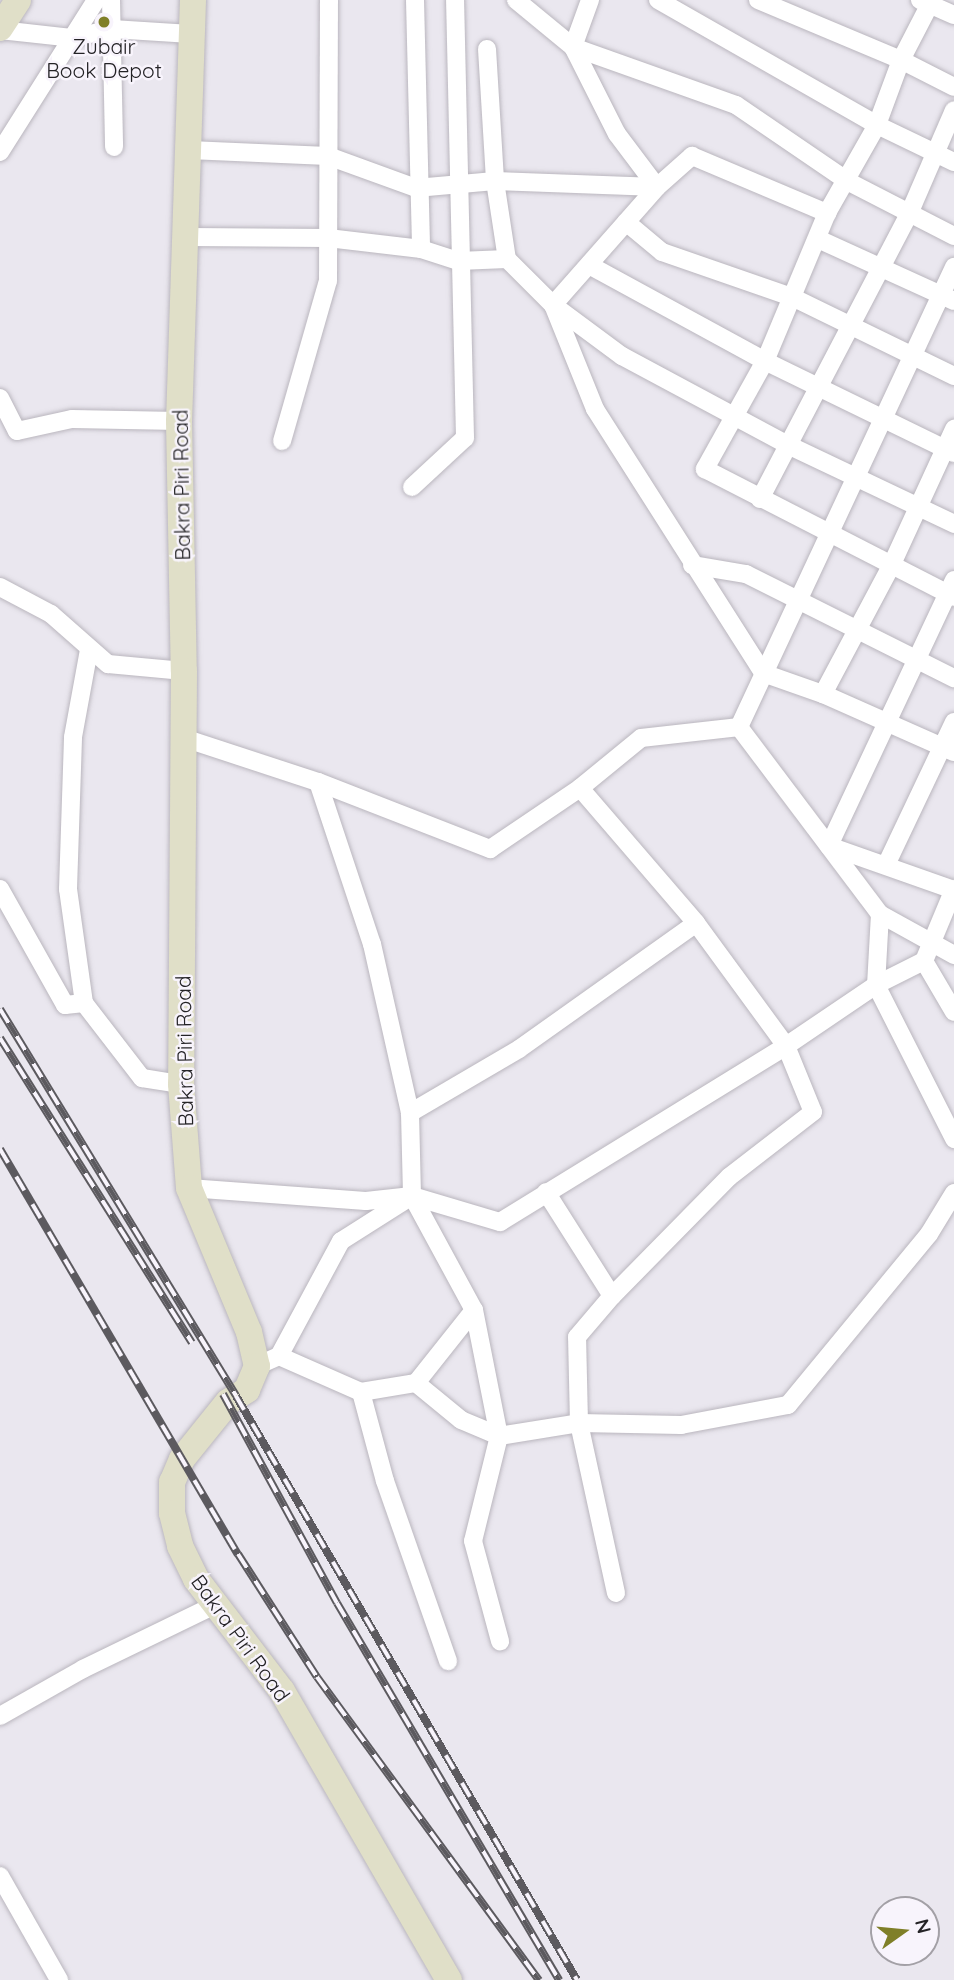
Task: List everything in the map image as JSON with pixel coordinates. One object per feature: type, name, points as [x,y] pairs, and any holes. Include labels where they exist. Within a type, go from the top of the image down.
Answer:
[{"type":"street","points":[[19,0],[0,29],[72,38],[111,29],[191,34]]},
{"type":"street","points":[[0,152],[96,0]]},
{"type":"street","points":[[111,0],[114,148]]},
{"type":"street","name":"Bakra Piri Road","points":[[193,0],[188,237],[180,421],[184,671],[181,1084],[189,1188],[249,1332],[268,1361],[247,1390],[228,1402],[182,1459],[172,1482],[172,1513],[180,1546],[215,1605],[282,1690],[450,1980]]},
{"type":"street","points":[[282,441],[328,281],[329,0]]},
{"type":"street","points":[[415,0],[416,188],[421,249]]},
{"type":"street","points":[[412,487],[465,438],[458,261],[455,0]]},
{"type":"street","points":[[516,0],[573,47],[736,105],[849,182],[954,236]]},
{"type":"street","points":[[590,0],[573,47],[617,134],[657,187]]},
{"type":"street","points":[[658,0],[877,125],[954,162]]},
{"type":"street","points":[[758,0],[901,60],[954,87]]},
{"type":"street","points":[[829,846],[885,721],[952,590],[830,537],[705,469],[732,416],[765,361],[827,214],[849,182],[877,125],[927,1],[954,15]]},
{"type":"street","points":[[487,50],[495,181],[507,259],[553,304],[622,356],[788,445],[954,524]]},
{"type":"street","points":[[760,499],[909,214],[933,151],[954,110]]},
{"type":"street","points":[[190,150],[328,156],[416,188],[457,187],[495,181],[657,187]]},
{"type":"street","points":[[553,304],[657,187],[692,156],[827,214]]},
{"type":"street","points":[[626,222],[662,251],[792,297],[848,327],[954,376]]},
{"type":"street","points":[[188,237],[328,238],[421,249],[458,261],[507,259]]},
{"type":"street","points":[[818,239],[948,298]]},
{"type":"street","points":[[589,265],[765,361],[949,452]]},
{"type":"street","points":[[739,727],[915,356],[948,298],[954,267]]},
{"type":"street","points":[[553,304],[596,409],[692,565],[764,673],[824,694],[948,750]]},
{"type":"street","points":[[0,398],[17,431],[72,419],[180,421]]},
{"type":"street","points":[[824,694],[949,452],[954,429]]},
{"type":"street","points":[[692,565],[746,574],[954,678]]},
{"type":"street","points":[[0,587],[51,614],[108,664],[184,671]]},
{"type":"street","points":[[89,650],[73,737],[68,889],[84,1003],[142,1078],[181,1084]]},
{"type":"street","points":[[887,863],[948,750],[954,722]]},
{"type":"street","points":[[184,737],[318,782],[489,849],[580,788],[641,738],[739,727]]},
{"type":"street","points":[[739,727],[880,914],[954,955]]},
{"type":"street","points":[[318,782],[372,944],[410,1113],[412,1196],[474,1310],[499,1436],[473,1541],[500,1641]]},
{"type":"street","points":[[580,788],[696,923],[786,1046],[813,1112],[729,1177],[612,1296],[577,1337],[579,1423],[616,1593]]},
{"type":"street","points":[[189,1188],[366,1201],[412,1196],[500,1222],[786,1046],[876,985],[923,961],[954,890],[887,863],[829,846]]},
{"type":"street","points":[[0,889],[65,1005],[84,1003]]},
{"type":"street","points":[[880,914],[876,985],[954,1139]]},
{"type":"street","points":[[410,1113],[519,1049],[696,923]]},
{"type":"street","points":[[923,961],[954,1013]]},
{"type":"street","points":[[546,1192],[612,1296]]},
{"type":"street","points":[[416,1383],[461,1420],[499,1436],[579,1423],[681,1425],[788,1405],[929,1234],[954,1193]]},
{"type":"street","points":[[412,1196],[341,1241],[268,1361],[361,1392],[416,1383],[474,1310]]},
{"type":"street","points":[[361,1392],[385,1481],[447,1661]]},
{"type":"street","points":[[0,1716],[83,1669],[215,1605]]},
{"type":"street","points":[[0,1876],[59,1980]]},
{"type":"railway","points":[[0,1009],[236,1396],[577,1980]]},
{"type":"railway","points":[[0,1038],[192,1343]]},
{"type":"railway","points":[[0,1149],[238,1554],[317,1677],[539,1980]]},
{"type":"railway","points":[[223,1394],[337,1603],[559,1980]]},
{"type":"place","name":"Zubair Book Depot","points":[[104,22]]}]
